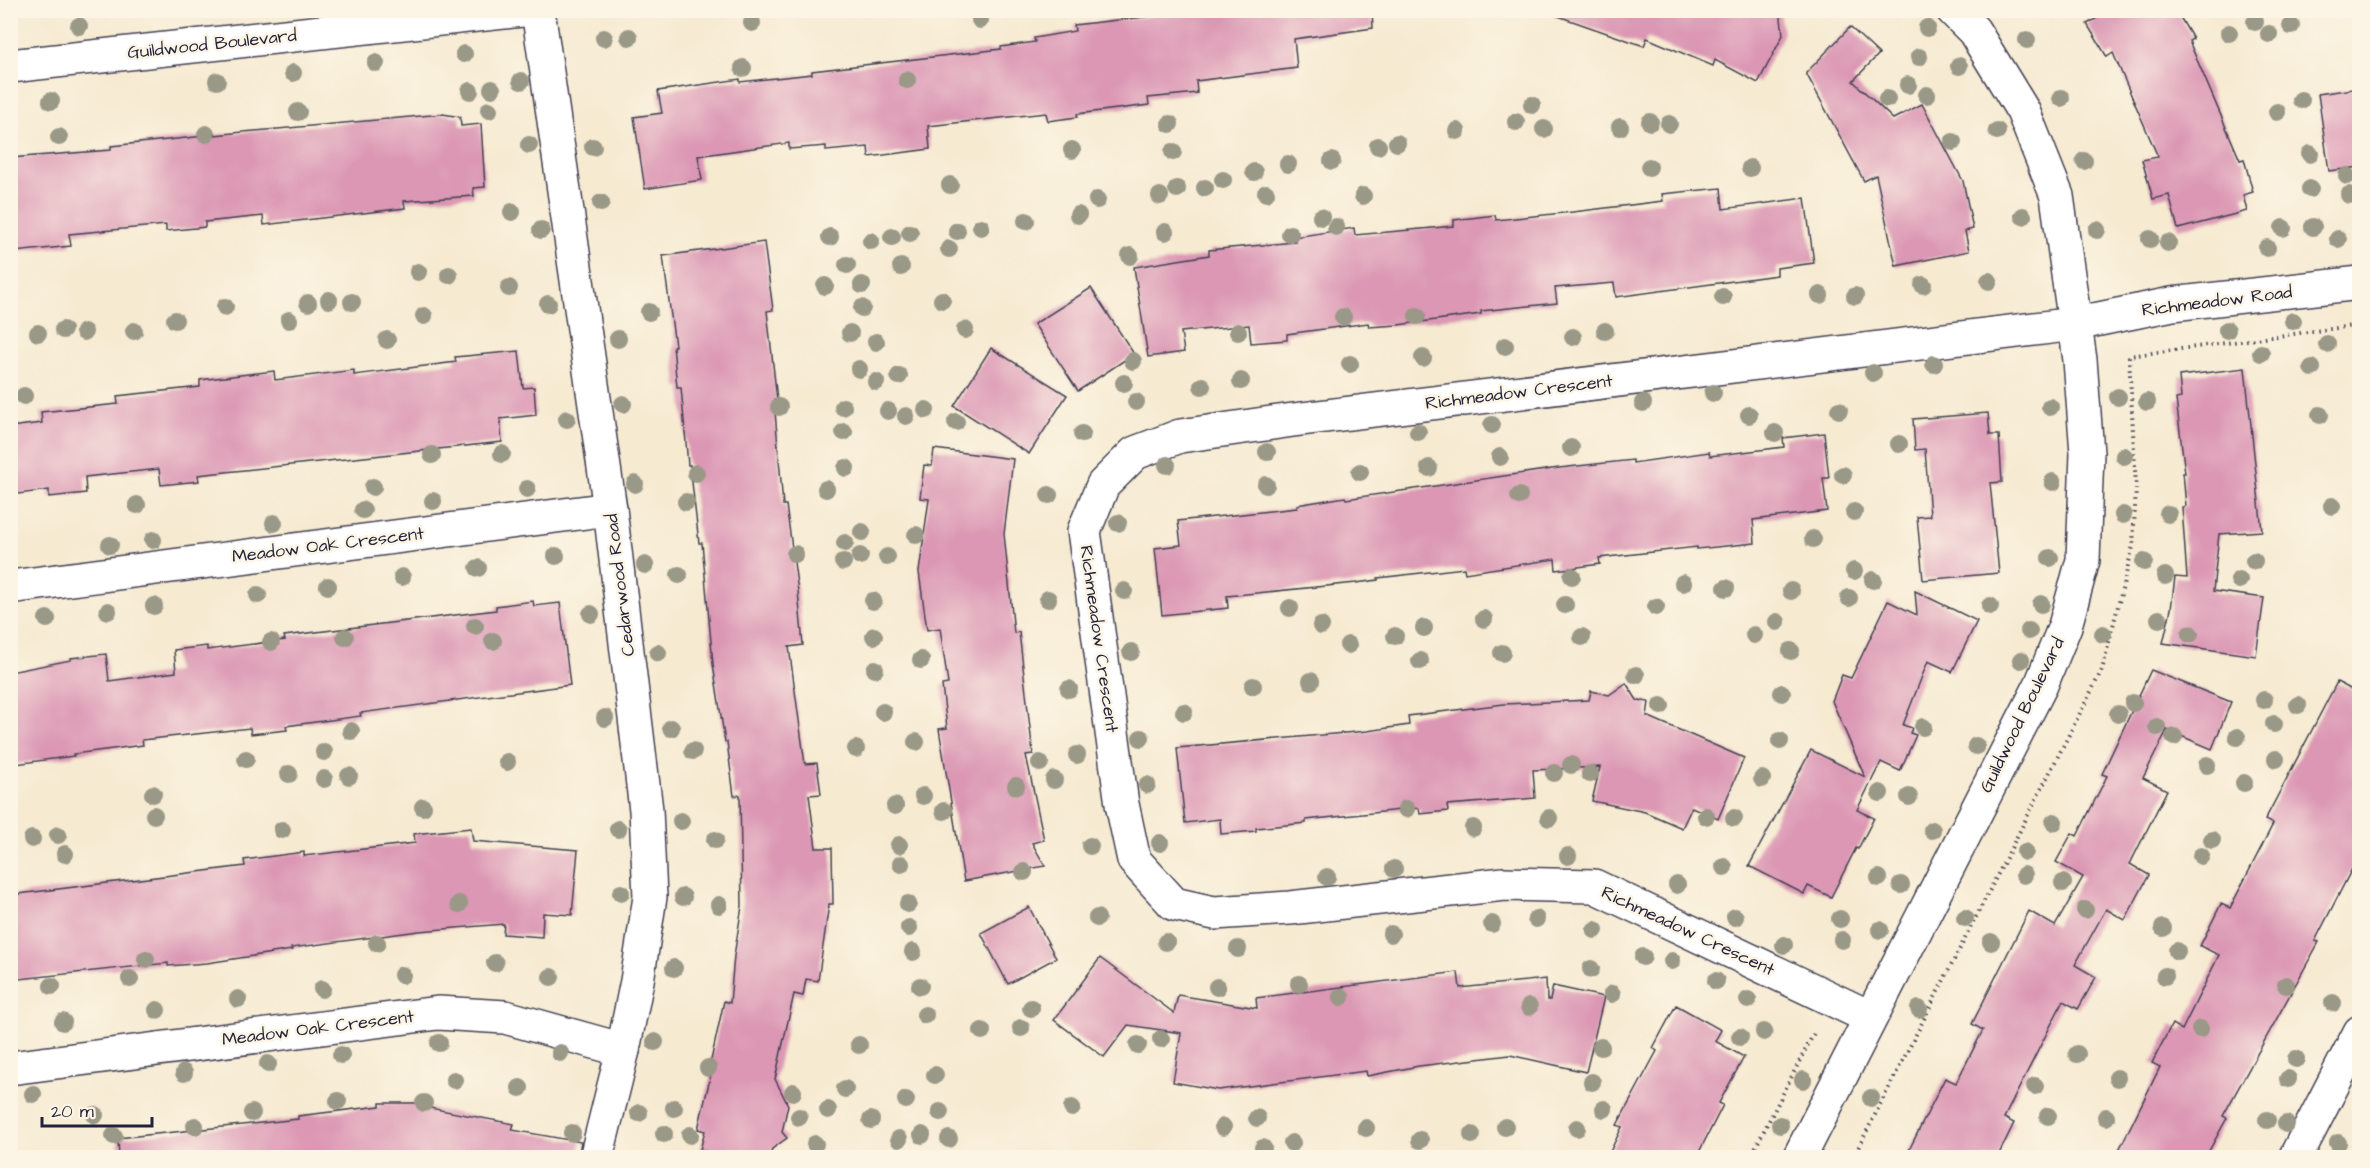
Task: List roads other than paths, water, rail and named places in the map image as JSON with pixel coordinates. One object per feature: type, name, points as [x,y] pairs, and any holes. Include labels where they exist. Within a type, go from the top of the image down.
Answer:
[{"type":"street","name":"Guildwood Boulevard","points":[[10,66],[522,10]]},
{"type":"street","name":"Cedarwood Road","points":[[538,10],[610,508],[646,810],[650,897],[623,1050],[596,1158]]},
{"type":"street","name":"Guildwood Boulevard","points":[[1799,1158],[1869,1017],[2041,685],[2065,626],[2083,560],[2087,453],[2075,324],[2057,196],[2023,111],[1974,31],[1953,10]]},
{"type":"street","name":"Richmeadow Road","points":[[2075,324],[2172,304],[2360,283]]},
{"type":"street","name":"Richmeadow Crescent","points":[[1869,1017],[1594,886],[1504,884],[1290,908],[1214,914],[1174,903],[1134,860],[1122,804],[1084,531],[1103,485],[1135,453],[1180,436],[1304,418],[2075,324]]},
{"type":"street","name":"Meadow Oak Crescent","points":[[10,587],[610,508]]},
{"type":"street","name":"Meadow Oak Crescent","points":[[10,1068],[438,1012],[505,1017],[623,1050]]},
{"type":"street","points":[[2295,1158],[2360,1032]]}]
